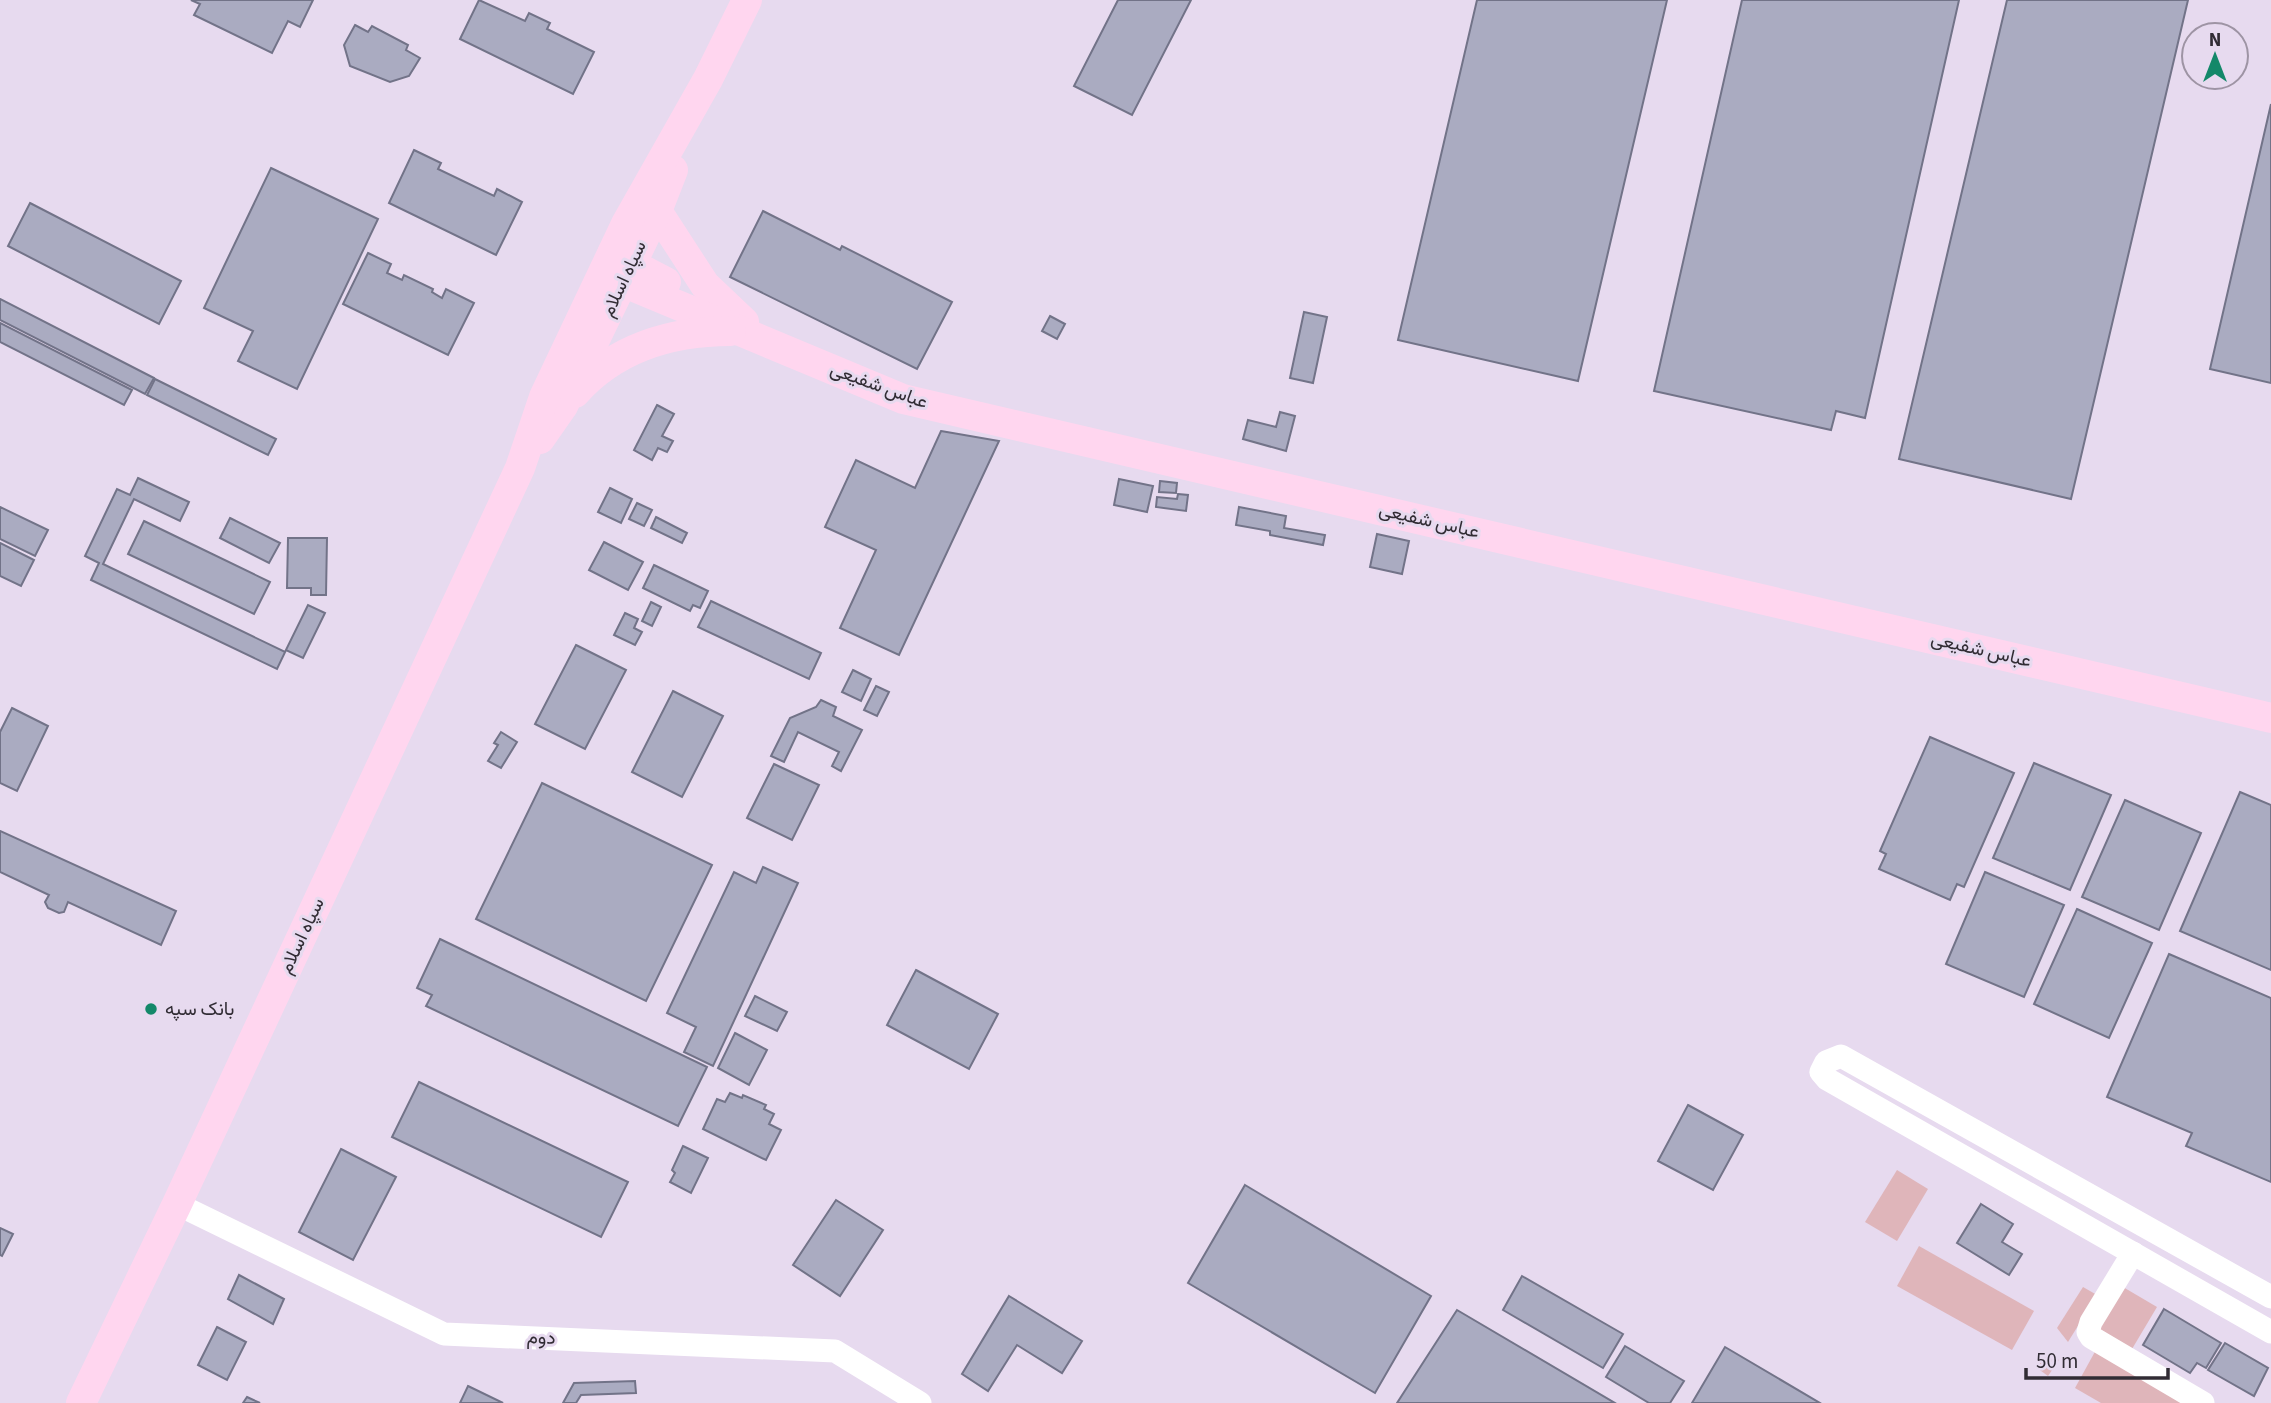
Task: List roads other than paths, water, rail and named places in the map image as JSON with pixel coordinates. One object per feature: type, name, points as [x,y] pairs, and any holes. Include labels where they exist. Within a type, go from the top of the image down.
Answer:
[{"type":"main road","name":"سپاه اسلام","points":[[520,468],[563,406],[617,269],[638,202],[708,79],[747,0]]},
{"type":"main road","name":"سپاه اسلام","points":[[81,1403],[177,1204],[520,468],[544,397],[617,269],[657,211],[708,79]]},
{"type":"main road","points":[[657,211],[705,285],[742,327]]},
{"type":"main road","name":"عباس شفیعی","points":[[617,269],[903,399],[2271,718]]},
{"type":"main road","points":[[563,406],[586,380],[638,347],[664,338],[742,327]]},
{"type":"main road","name":"عباس شفیعی","points":[[742,327],[906,389],[2271,701]]},
{"type":"lane","points":[[2271,1297],[1842,1056],[1826,1062],[1821,1072],[1827,1079],[2271,1332]]},
{"type":"lane","name":"دوم","points":[[177,1204],[444,1334],[835,1351],[920,1403]]},
{"type":"lane","points":[[2133,1253],[2091,1322],[2088,1332],[2091,1337],[2203,1403]]},
{"type":"place","name":"بانک سپه","points":[[151,1009]]}]
